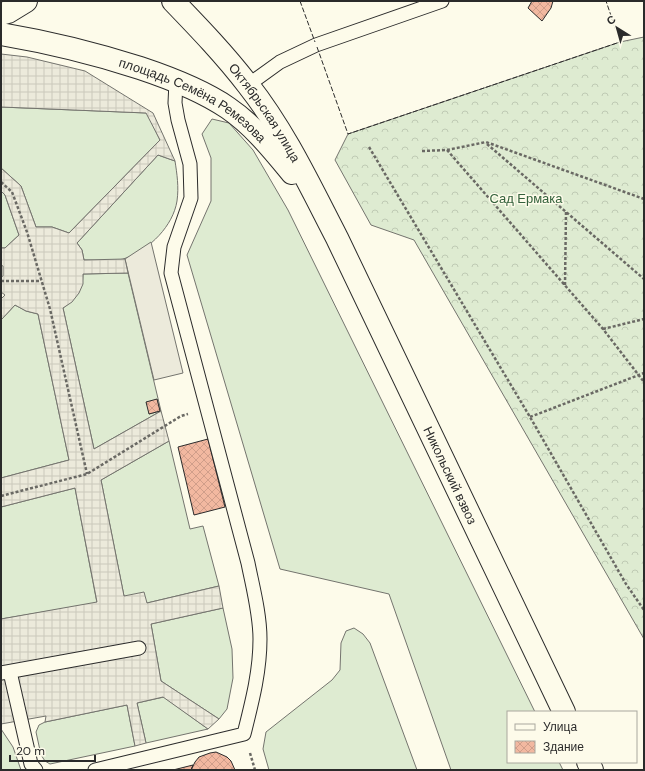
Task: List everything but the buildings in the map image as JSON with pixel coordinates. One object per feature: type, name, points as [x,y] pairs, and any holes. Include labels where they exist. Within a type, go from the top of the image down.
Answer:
[{"type":"main road","points":[[1,14],[8,12],[26,1]]},
{"type":"main road","name":"Октябрьская улица","points":[[173,1],[221,52],[248,85],[278,128],[298,161],[337,238]]},
{"type":"main road","name":"площадь Семёна Ремезова","points":[[1,34],[78,49],[115,60],[176,81],[228,107],[248,123],[272,148],[296,178],[337,238]]},
{"type":"main road","name":"Никольский взвоз","points":[[337,238],[564,711]]},
{"type":"lane","points":[[248,85],[280,62],[316,45],[442,1]]},
{"type":"lane","points":[[95,770],[244,734],[256,686],[260,638],[257,610],[248,563],[171,273],[174,247],[191,198],[190,164],[175,103],[176,81]]},
{"type":"lane","points":[[36,770],[31,764],[5,672],[139,648]]},
{"type":"path","points":[[486,142],[644,279]]},
{"type":"path","points":[[422,151],[447,150],[486,142],[644,199]]},
{"type":"path","points":[[369,147],[530,417],[626,584],[644,610]]},
{"type":"path","points":[[447,150],[603,329],[644,382]]},
{"type":"path","points":[[1,182],[12,192],[50,309],[87,474]]},
{"type":"path","points":[[565,285],[566,212]]},
{"type":"path","points":[[1,282],[41,281]]},
{"type":"path","points":[[603,329],[644,318]]},
{"type":"path","points":[[530,417],[644,373]]},
{"type":"path","points":[[1,496],[87,474],[181,416],[207,408]]},
{"type":"green space","name":"Сад Ермака","points":[[644,37],[644,639],[414,240],[371,225],[335,160],[348,134],[620,42]]},
{"type":"green space","points":[[1,107],[147,113],[160,140],[69,233],[52,227],[36,227],[21,186],[1,168]]},
{"type":"green space","points":[[212,119],[229,123],[253,150],[288,210],[535,711],[507,711],[507,763],[560,763],[563,770],[451,770],[389,594],[280,569],[187,255],[211,201],[211,158],[202,134]]},
{"type":"green space","points":[[158,155],[175,161],[177,176],[178,191],[175,210],[165,228],[152,243],[126,258],[112,260],[84,260],[82,250],[77,243]]},
{"type":"green space","points":[[1,191],[5,195],[19,235],[5,248],[1,248]]},
{"type":"green space","points":[[128,273],[161,411],[94,449],[63,308],[78,294],[82,285],[83,274]],"holes":[[[157,399],[160,411],[149,414]]]},
{"type":"green space","points":[[15,305],[26,311],[38,314],[69,460],[1,478],[1,320]]},
{"type":"green space","points":[[169,441],[190,529],[203,526],[219,586],[147,603],[124,596],[101,480]]},
{"type":"green space","points":[[75,488],[97,603],[1,619],[1,507]]},
{"type":"green space","points":[[223,608],[232,649],[233,678],[227,709],[219,719],[161,681],[151,624]]},
{"type":"green space","points":[[354,628],[363,634],[370,643],[417,770],[269,770],[263,749],[266,732],[332,680],[340,670],[341,643],[346,631]]},
{"type":"green space","points":[[164,697],[208,729],[146,743],[137,703]]},
{"type":"green space","points":[[127,705],[135,746],[50,764],[45,761],[41,755],[36,732],[39,725],[45,722]]},
{"type":"green space","points":[[1,729],[13,747],[21,770],[1,770]]},
{"type":"shaded area","points":[[1,54],[27,57],[85,71],[153,113],[175,161],[158,155],[77,243],[82,250],[84,260],[125,259],[128,273],[83,274],[83,284],[79,293],[72,302],[63,308],[94,449],[161,411],[169,441],[101,480],[124,596],[144,592],[147,603],[219,586],[223,608],[151,624],[161,681],[219,719],[208,729],[163,697],[137,703],[146,743],[135,746],[127,705],[45,722],[46,716],[1,724],[1,619],[97,602],[75,488],[1,507],[1,478],[69,460],[38,314],[26,311],[15,305],[1,320],[1,299],[5,295],[1,292],[3,266],[1,265],[1,248],[5,248],[19,235],[5,195],[1,191],[1,168],[21,186],[36,227],[52,227],[69,233],[160,140],[146,113],[1,107]]},
{"type":"shaded area","points":[[151,242],[183,373],[154,380],[125,259]]},
{"type":"fence","points":[[300,1],[315,42]]},
{"type":"fence","points":[[317,47],[348,134],[620,42],[606,1]]}]
